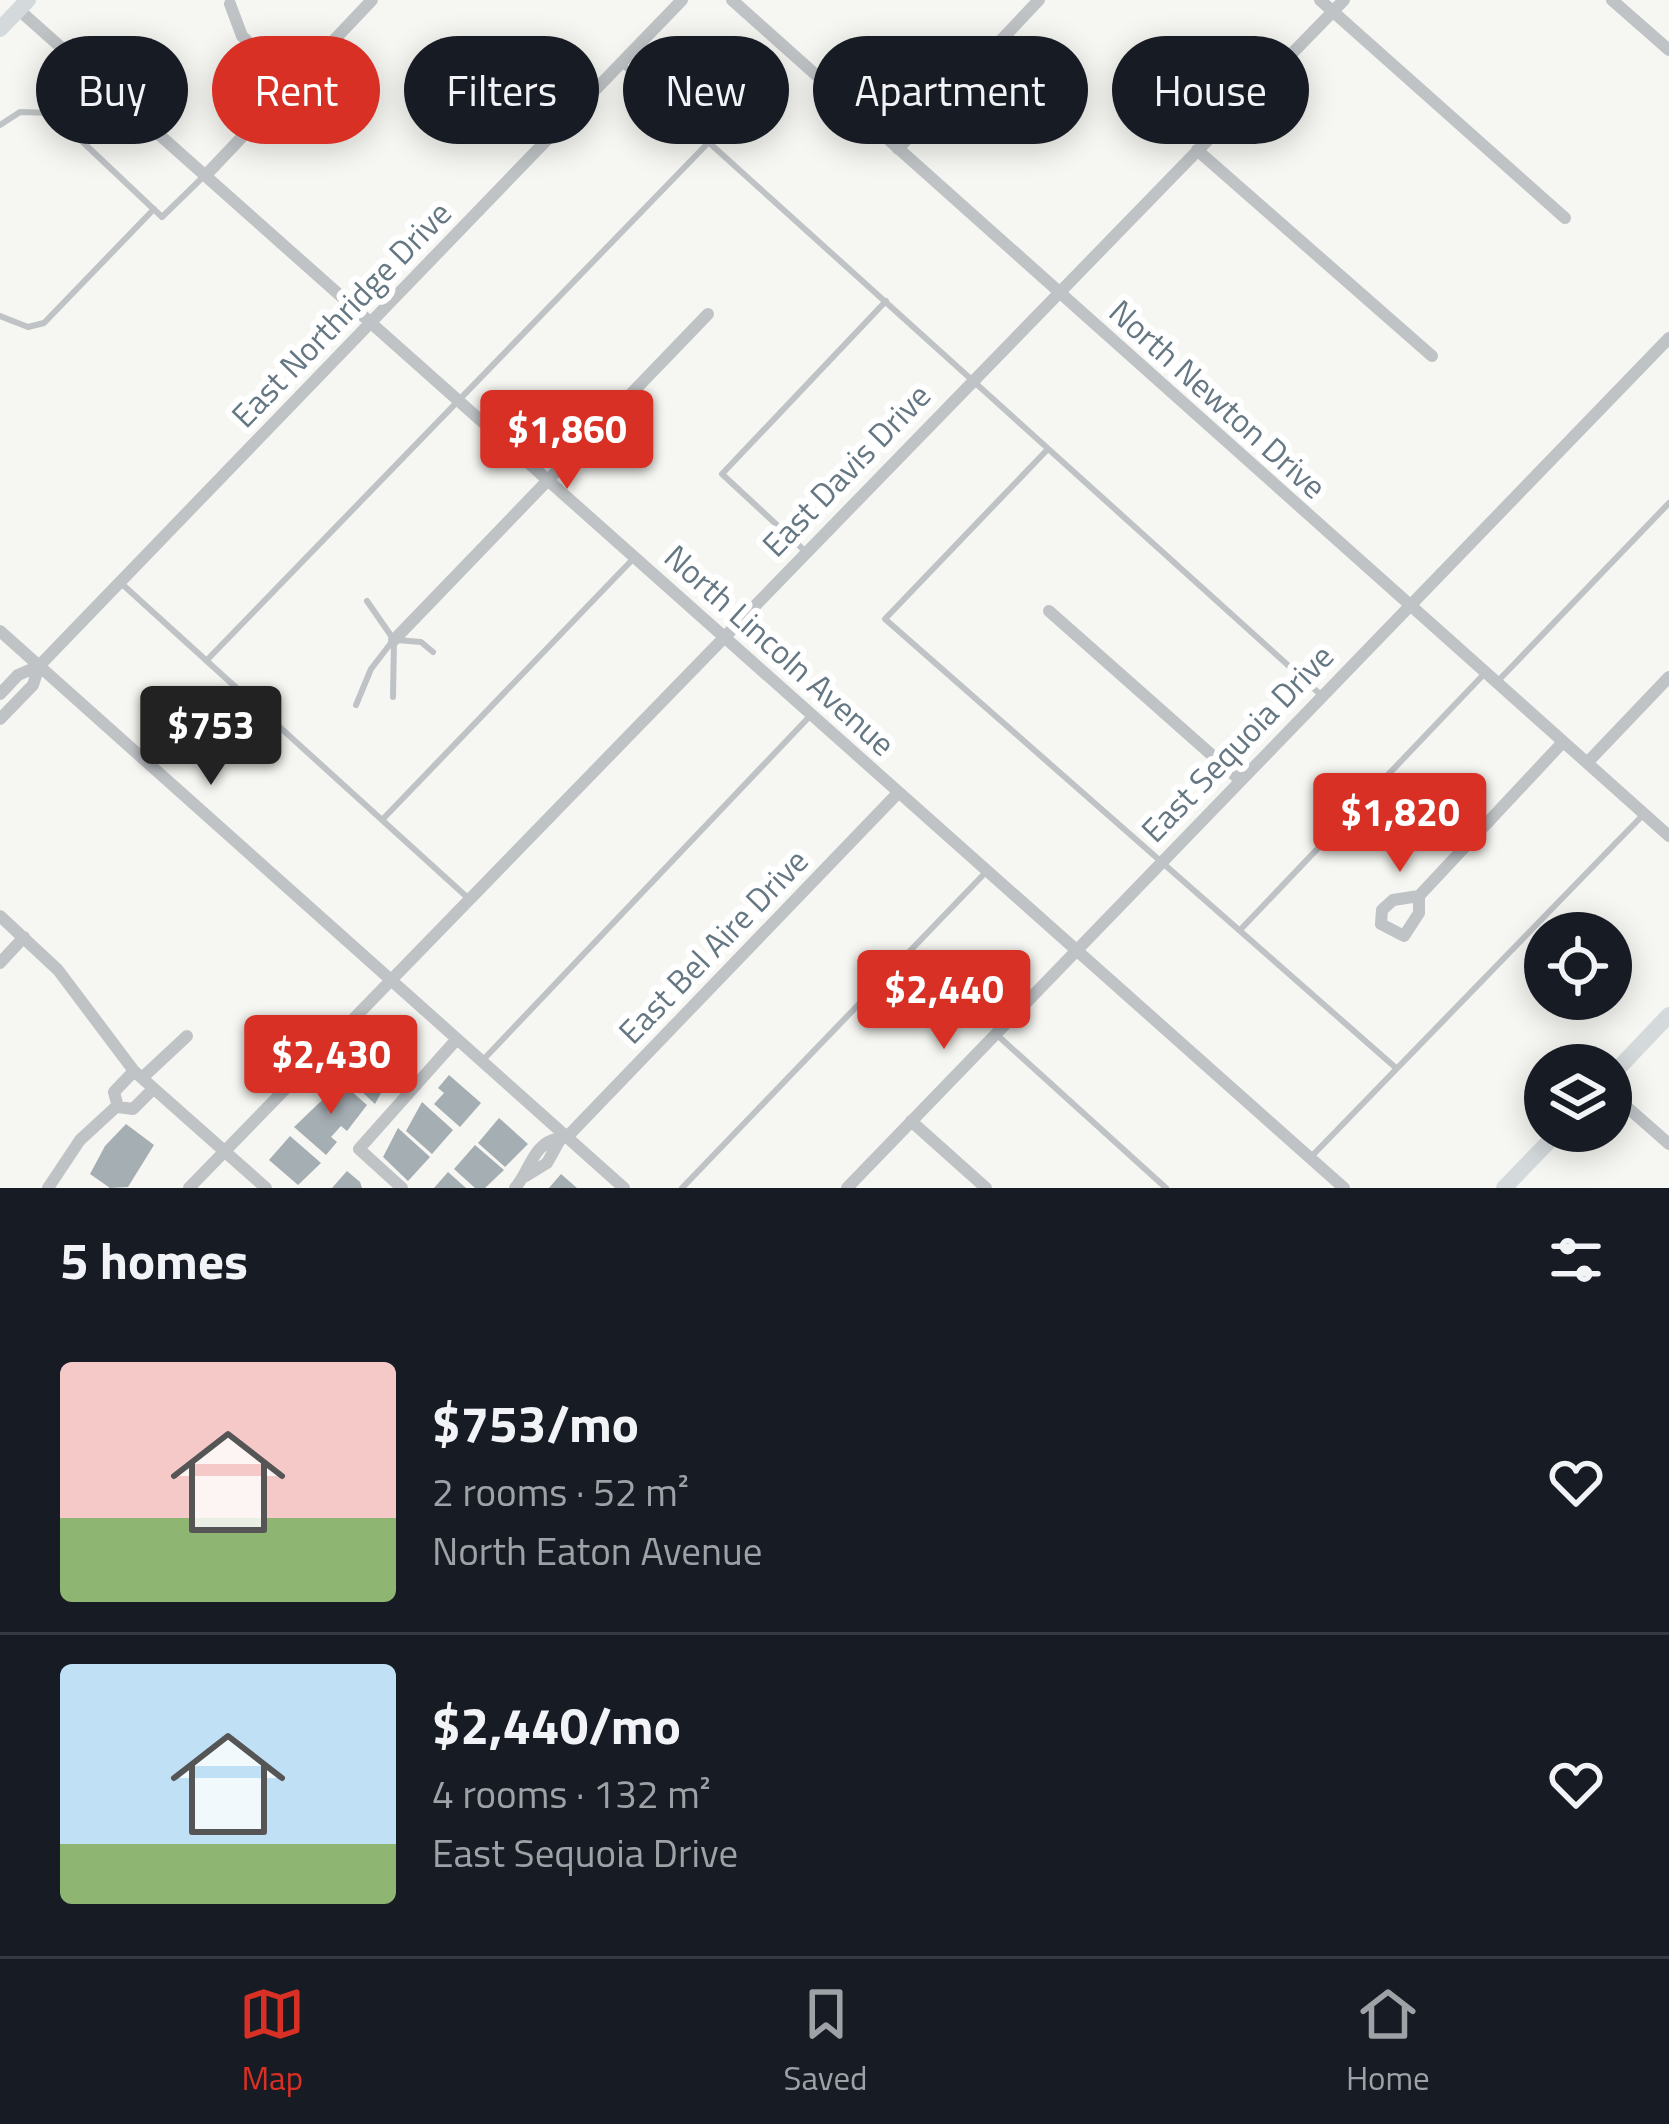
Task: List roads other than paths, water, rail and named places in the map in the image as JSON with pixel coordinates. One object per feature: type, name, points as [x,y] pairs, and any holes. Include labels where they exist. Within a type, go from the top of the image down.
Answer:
[{"type":"street","points":[[337,36],[372,0]]},
{"type":"street","name":"East Northridge Drive","points":[[0,694],[18,674],[39,666],[682,0]]},
{"type":"street","name":"North Newton Drive","points":[[732,0],[1669,835]]},
{"type":"street","points":[[898,148],[1040,0]]},
{"type":"street","points":[[1320,0],[1565,218]]},
{"type":"street","name":"East Davis Drive","points":[[189,1188],[1344,0]]},
{"type":"street","points":[[1612,0],[1669,50]]},
{"type":"street","points":[[230,4],[242,36]]},
{"type":"street","points":[[0,29],[23,5]]},
{"type":"street","name":"North Lincoln Avenue","points":[[23,5],[205,176],[1344,1188]]},
{"type":"street","points":[[205,176],[235,144]]},
{"type":"street","points":[[1197,150],[1432,356]]},
{"type":"street","points":[[394,640],[708,314]]},
{"type":"street","name":"East Sequoia Drive","points":[[847,1188],[1669,338]]},
{"type":"street","points":[[1049,611],[1240,780]]},
{"type":"street","points":[[0,631],[624,1188]]},
{"type":"street","name":"East Northridge Drive","points":[[0,719],[33,685],[39,666]]},
{"type":"street","points":[[1587,763],[1669,677]]},
{"type":"street","points":[[1419,896],[1563,742]]},
{"type":"street","name":"East Bel Aire Drive","points":[[515,1188],[526,1176],[539,1173],[558,1151],[563,1137],[898,793]]},
{"type":"street","points":[[0,916],[58,970],[138,1075],[265,1188]]},
{"type":"street","points":[[0,963],[24,937]]},
{"type":"street","points":[[1632,1054],[1669,1016]]},
{"type":"street","points":[[117,1106],[114,1092],[187,1036]]},
{"type":"street","points":[[402,1188],[359,1149],[456,1040]]},
{"type":"street","points":[[117,1106],[133,1109],[154,1089]]},
{"type":"street","points":[[48,1188],[80,1140],[117,1106]]},
{"type":"street","points":[[1632,1111],[1669,1144]]},
{"type":"street","points":[[911,1121],[986,1188]]},
{"type":"street","points":[[1504,1188],[1538,1152]]},
{"type":"lane","points":[[620,62],[623,65]]},
{"type":"lane","points":[[0,125],[20,112],[52,112],[162,217],[205,176]]},
{"type":"lane","points":[[207,661],[707,144]]},
{"type":"lane","points":[[711,144],[1321,695]]},
{"type":"lane","points":[[0,316],[28,327],[44,322],[154,209]]},
{"type":"lane","points":[[805,551],[722,474],[886,301]]},
{"type":"lane","points":[[1046,451],[885,619],[1396,1069]]},
{"type":"lane","points":[[1496,683],[1669,503]]},
{"type":"lane","points":[[382,820],[635,557]]},
{"type":"lane","points":[[120,581],[470,899]]},
{"type":"lane","points":[[367,602],[394,640],[393,697]]},
{"type":"lane","points":[[394,640],[421,642],[433,652]]},
{"type":"lane","points":[[356,705],[371,669],[394,640]]},
{"type":"lane","points":[[1241,929],[1485,673]]},
{"type":"lane","points":[[482,1061],[812,714]]},
{"type":"lane","points":[[1310,1158],[1644,814]]},
{"type":"lane","points":[[682,1188],[987,870]]},
{"type":"lane","points":[[995,1034],[1166,1188]]}]
